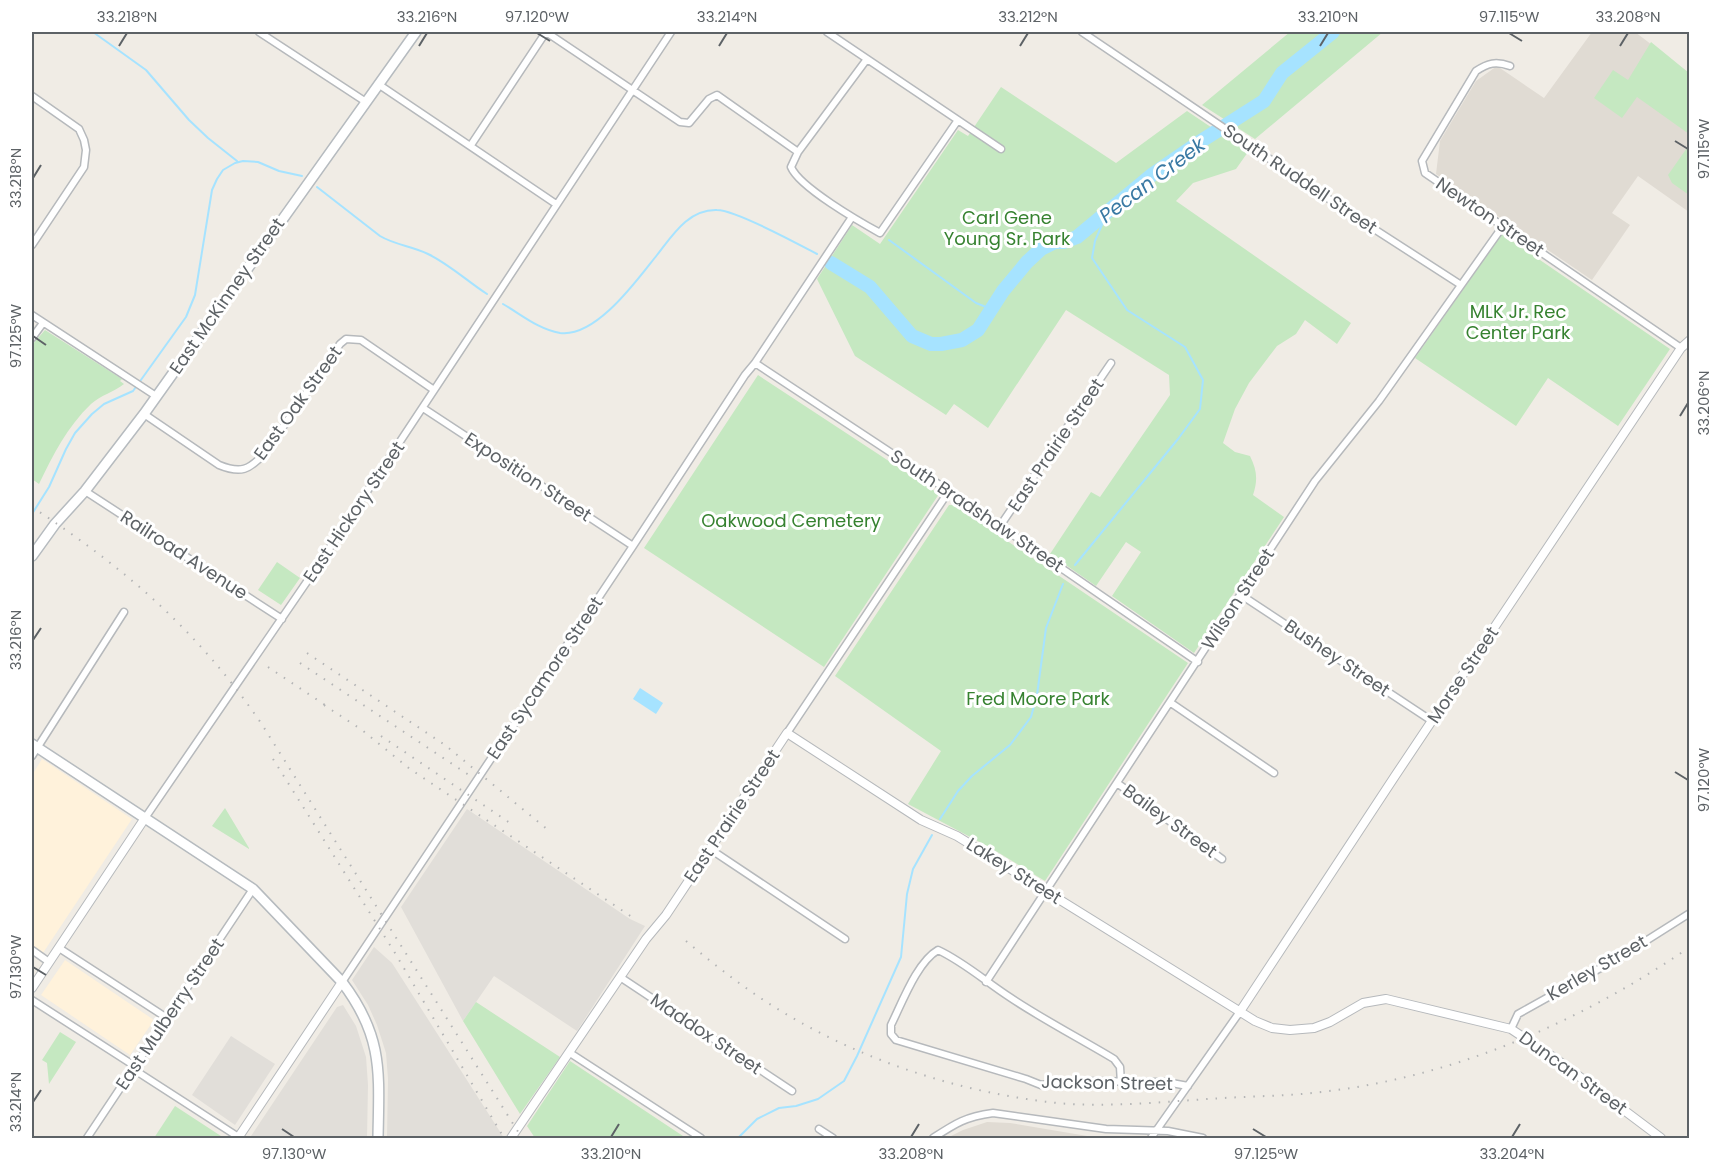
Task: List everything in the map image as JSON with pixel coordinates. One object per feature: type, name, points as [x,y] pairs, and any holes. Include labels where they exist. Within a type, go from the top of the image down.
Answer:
[{"type":"main road","name":"East McKinney Street","points":[[32,556],[144,414],[416,32]]},
{"type":"main road","points":[[33,749],[145,818],[253,889],[342,982],[363,1014],[375,1045],[379,1070],[378,1138]]},
{"type":"street","points":[[259,32],[366,102]]},
{"type":"street","points":[[471,145],[546,32],[680,122],[689,123],[709,99],[717,95],[798,152]]},
{"type":"street","name":"East Hickory Street","points":[[32,988],[145,818],[282,619],[671,32]]},
{"type":"street","points":[[827,32],[1001,149]]},
{"type":"street","name":"South Ruddell Street","points":[[1082,32],[1354,216],[1461,285]]},
{"type":"street","points":[[867,59],[798,152],[790,167],[794,174],[852,217],[880,233],[958,120]]},
{"type":"street","name":"Newton Street","points":[[1510,66],[1499,63],[1488,64],[1476,71],[1422,161],[1425,173],[1681,348]]},
{"type":"street","points":[[378,84],[556,204]]},
{"type":"street","points":[[32,96],[80,129],[84,140],[85,160],[84,167],[32,245]]},
{"type":"street","name":"East Sycamore Street","points":[[239,1138],[852,217]]},
{"type":"street","name":"Wilson Street","points":[[986,982],[1315,481],[1379,401],[1503,226]]},
{"type":"street","points":[[32,315],[156,396]]},
{"type":"street","points":[[32,338],[43,323]]},
{"type":"street","name":"East Oak Street","points":[[144,414],[219,465],[242,471],[256,463],[265,453],[340,344],[346,339],[361,340],[434,390]]},
{"type":"street","name":"Morse Street","points":[[1239,1013],[1681,348],[1689,340]]},
{"type":"street","name":"South Bradshaw Street","points":[[755,363],[949,491],[1198,662]]},
{"type":"street","name":"East Prairie Street","points":[[1000,526],[1111,363]]},
{"type":"street","name":"Exposition Street","points":[[423,408],[633,546]]},
{"type":"street","name":"Railroad Avenue","points":[[85,491],[282,619]]},
{"type":"street","name":"East Prairie Street","points":[[512,1138],[646,939],[666,915],[949,491]]},
{"type":"street","name":"Bushey Street","points":[[1241,595],[1432,721]]},
{"type":"street","points":[[33,749],[124,612]]},
{"type":"street","points":[[1171,703],[1274,772]]},
{"type":"street","name":"Lakey Street","points":[[787,733],[921,820],[957,836],[1239,1013]]},
{"type":"street","name":"Bailey Street","points":[[1117,783],[1222,859]]},
{"type":"street","points":[[710,849],[845,939]]},
{"type":"street","name":"East Mulberry Street","points":[[87,1138],[253,889]]},
{"type":"street","name":"Kerley Street","points":[[1511,1029],[1518,1014],[1622,956],[1689,913]]},
{"type":"street","points":[[59,948],[167,1018]]},
{"type":"street","points":[[32,950],[49,962]]},
{"type":"street","name":"Jackson Street","points":[[986,982],[951,956],[938,950],[931,954],[923,965],[905,996],[891,1025],[891,1034],[896,1040],[1041,1085],[1071,1081],[1166,1082],[1188,1086]]},
{"type":"street","name":"Maddox Street","points":[[621,977],[792,1091]]},
{"type":"street","points":[[986,982],[1049,1022],[1114,1059],[1120,1067],[1121,1083]]},
{"type":"street","name":"Duncan Street","points":[[1239,1013],[1272,1028],[1290,1030],[1314,1028],[1330,1022],[1363,1003],[1386,999],[1511,1029],[1549,1054],[1661,1138]]},
{"type":"street","points":[[32,1000],[130,1063],[133,1069],[239,1138]]},
{"type":"street","points":[[1151,1138],[1239,1013]]},
{"type":"street","points":[[570,1053],[701,1138]]},
{"type":"street","points":[[933,1138],[958,1121],[975,1115],[993,1113],[1107,1129],[1168,1131],[1203,1138]]},
{"type":"street","points":[[819,1129],[833,1138]]},
{"type":"shaded area","points":[[1592,32],[1635,32],[1689,73],[1689,212],[1638,176],[1612,213],[1630,225],[1592,280],[1436,174],[1440,141],[1476,81],[1497,66],[1544,98]]},
{"type":"shaded area","points":[[42,759],[132,819],[43,953],[32,946],[32,775]]},
{"type":"shaded area","points":[[467,809],[630,919],[645,926],[577,1031],[494,976],[463,1021],[401,907]]},
{"type":"shaded area","points":[[374,947],[392,963],[504,1138],[387,1138],[386,1053],[368,1005],[352,980]]},
{"type":"shaded area","points":[[65,960],[154,1020],[130,1055],[41,995]]},
{"type":"shaded area","points":[[343,1005],[356,1026],[366,1057],[367,1138],[255,1138],[251,1136],[337,1007]]},
{"type":"shaded area","points":[[231,1036],[275,1064],[235,1125],[192,1095]]},
{"type":"shaded area","points":[[987,1122],[1010,1123],[1099,1138],[947,1138]]},
{"type":"green space","points":[[1290,32],[1383,32],[1255,139],[1202,105]]},
{"type":"green space","points":[[1651,42],[1689,73],[1689,134],[1637,97],[1622,118],[1594,98],[1613,70],[1628,80]]},
{"type":"green space","name":"Carl Gene Young Sr. Park","points":[[1001,87],[1116,163],[1187,111],[1248,152],[1236,169],[1193,183],[1176,201],[1351,323],[1337,344],[1305,320],[1296,334],[1277,346],[1249,383],[1235,409],[1223,443],[1235,452],[1250,456],[1256,475],[1253,495],[1284,517],[1194,653],[1112,596],[1141,552],[1126,542],[1096,586],[1050,554],[1091,492],[1100,497],[1170,395],[1169,375],[1066,310],[988,428],[954,404],[946,415],[855,356],[817,279],[852,225],[880,244],[958,130],[968,136]]},
{"type":"green space","points":[[1689,145],[1689,195],[1672,183],[1668,175]]},
{"type":"green space","name":"MLK Jr. Rec Center Park","points":[[1502,234],[1670,349],[1618,426],[1548,378],[1516,426],[1415,358]]},
{"type":"green space","points":[[45,330],[122,379],[120,381],[124,384],[95,401],[82,413],[61,442],[39,484],[32,479],[32,345]]},
{"type":"green space","name":"Oakwood Cemetery","points":[[758,375],[939,494],[824,667],[644,548]]},
{"type":"green space","name":"Fred Moore Park","points":[[949,505],[954,505],[1188,663],[1045,881],[989,847],[908,804],[941,751],[835,676]]},
{"type":"green space","points":[[277,562],[300,578],[281,605],[258,590]]},
{"type":"green space","points":[[225,808],[249,848],[249,849],[212,826]]},
{"type":"green space","points":[[476,1002],[560,1057],[520,1114],[463,1021]]},
{"type":"green space","points":[[60,1032],[76,1042],[49,1084],[47,1063],[42,1060]]},
{"type":"green space","points":[[570,1061],[686,1138],[535,1138],[527,1126]]},
{"type":"green space","points":[[175,1106],[224,1138],[154,1138]]},
{"type":"water","points":[[640,688],[663,703],[656,714],[633,699]]},
{"type":"waterway","points":[[93,32],[146,70],[189,120],[237,161]]},
{"type":"waterway","name":"Pecan Creek","points":[[831,263],[870,287],[912,336],[931,344],[962,340],[978,330],[1003,291],[1041,249],[1055,242],[1064,242],[1077,237],[1153,174],[1264,101],[1282,73],[1333,32]]},
{"type":"waterway","name":"Pecan Creek","points":[[32,514],[49,487],[75,433],[104,404],[133,391],[186,317],[195,295],[212,190],[223,170],[243,161],[258,162],[279,171],[302,176]]},
{"type":"waterway","name":"Pecan Creek","points":[[317,187],[380,236],[436,258],[487,294]]},
{"type":"waterway","name":"Pecan Creek","points":[[503,304],[537,325],[552,331],[574,332],[588,326],[627,292],[682,225],[689,219],[707,211],[726,211],[738,215],[817,254]]},
{"type":"waterway","points":[[1075,565],[1200,409],[1203,380],[1185,347],[1127,310],[1092,258],[1095,241],[1107,213]]},
{"type":"waterway","points":[[889,240],[976,303],[992,307]]},
{"type":"waterway","points":[[940,819],[958,791],[972,776],[1010,745],[1031,717],[1037,695],[1046,628],[1063,584]]},
{"type":"waterway","points":[[738,1138],[757,1119],[779,1108],[796,1106],[818,1099],[844,1081],[901,957],[907,894],[913,869],[932,835]]},
{"type":"railway","points":[[32,507],[98,554],[158,603],[185,630],[237,690],[261,723],[522,1138]]},
{"type":"railway","points":[[307,653],[445,745],[548,830]]},
{"type":"railway","points":[[300,663],[472,777]]},
{"type":"railway","points":[[268,667],[331,709]]},
{"type":"railway","points":[[324,705],[362,730],[410,769],[632,917]]},
{"type":"railway","points":[[381,736],[513,825]]},
{"type":"railway","points":[[273,759],[395,953],[504,1138]]},
{"type":"railway","points":[[686,941],[768,1003],[801,1023],[870,1056],[943,1081],[981,1090],[1057,1103],[1099,1105],[1309,1093],[1371,1085],[1420,1074],[1514,1042],[1560,1022],[1605,999],[1690,947]]}]
